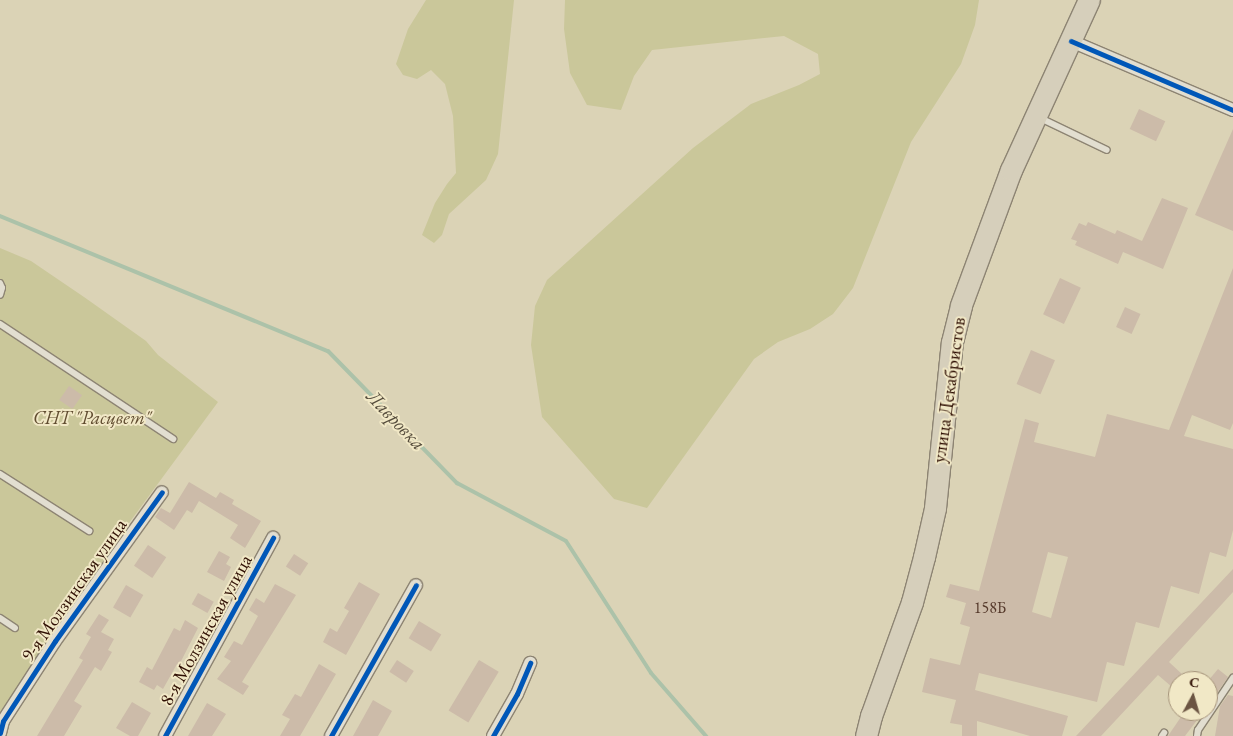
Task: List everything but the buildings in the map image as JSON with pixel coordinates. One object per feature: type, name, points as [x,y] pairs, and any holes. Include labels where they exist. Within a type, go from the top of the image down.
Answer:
[{"type":"highway","name":"улица Декабристов","points":[[866,736],[870,716],[912,602],[935,508],[952,342],[961,305],[1011,170],[1089,0]]},
{"type":"street","points":[[1071,41],[1233,110]]},
{"type":"street","name":"9-я Молзинская улица","points":[[0,733],[2,721],[55,641],[162,492]]},
{"type":"street","name":"8-я Молзинская улица","points":[[165,736],[273,538]]},
{"type":"street","points":[[330,736],[416,585]]},
{"type":"street","points":[[493,736],[517,694],[530,663]]},
{"type":"lane","points":[[1036,116],[1107,150]]},
{"type":"lane","points":[[0,283],[2,288],[0,295]]},
{"type":"lane","points":[[0,324],[173,439]]},
{"type":"lane","points":[[0,474],[90,531]]},
{"type":"lane","points":[[0,618],[15,628]]},
{"type":"lane","points":[[1197,736],[1198,730],[1233,678]]},
{"type":"green space","points":[[426,0],[514,0],[498,154],[486,180],[449,214],[442,235],[434,243],[422,235],[435,203],[456,173],[453,116],[445,84],[431,70],[417,79],[403,75],[396,64],[408,29]]},
{"type":"green space","points":[[565,0],[979,0],[975,25],[961,64],[911,142],[853,288],[833,314],[810,329],[778,342],[754,359],[647,508],[614,499],[542,417],[531,345],[535,306],[547,280],[693,148],[751,104],[799,85],[820,74],[818,54],[784,36],[652,50],[634,76],[621,110],[587,105],[570,73],[564,29]]},
{"type":"green space","name":"СНТ \"Расцвет\"","points":[[0,248],[31,261],[84,297],[146,341],[158,355],[218,402],[129,523],[0,714]]},
{"type":"waterway","name":"Лавровка","points":[[0,216],[328,351],[457,483],[566,541],[651,673],[706,736]]},
{"type":"cycle path","points":[[1071,41],[1233,110]]},
{"type":"cycle path","points":[[0,733],[3,721],[55,641],[162,492]]},
{"type":"cycle path","points":[[165,736],[273,538]]},
{"type":"cycle path","points":[[331,736],[416,585]]},
{"type":"cycle path","points":[[493,736],[517,694],[530,663]]}]
